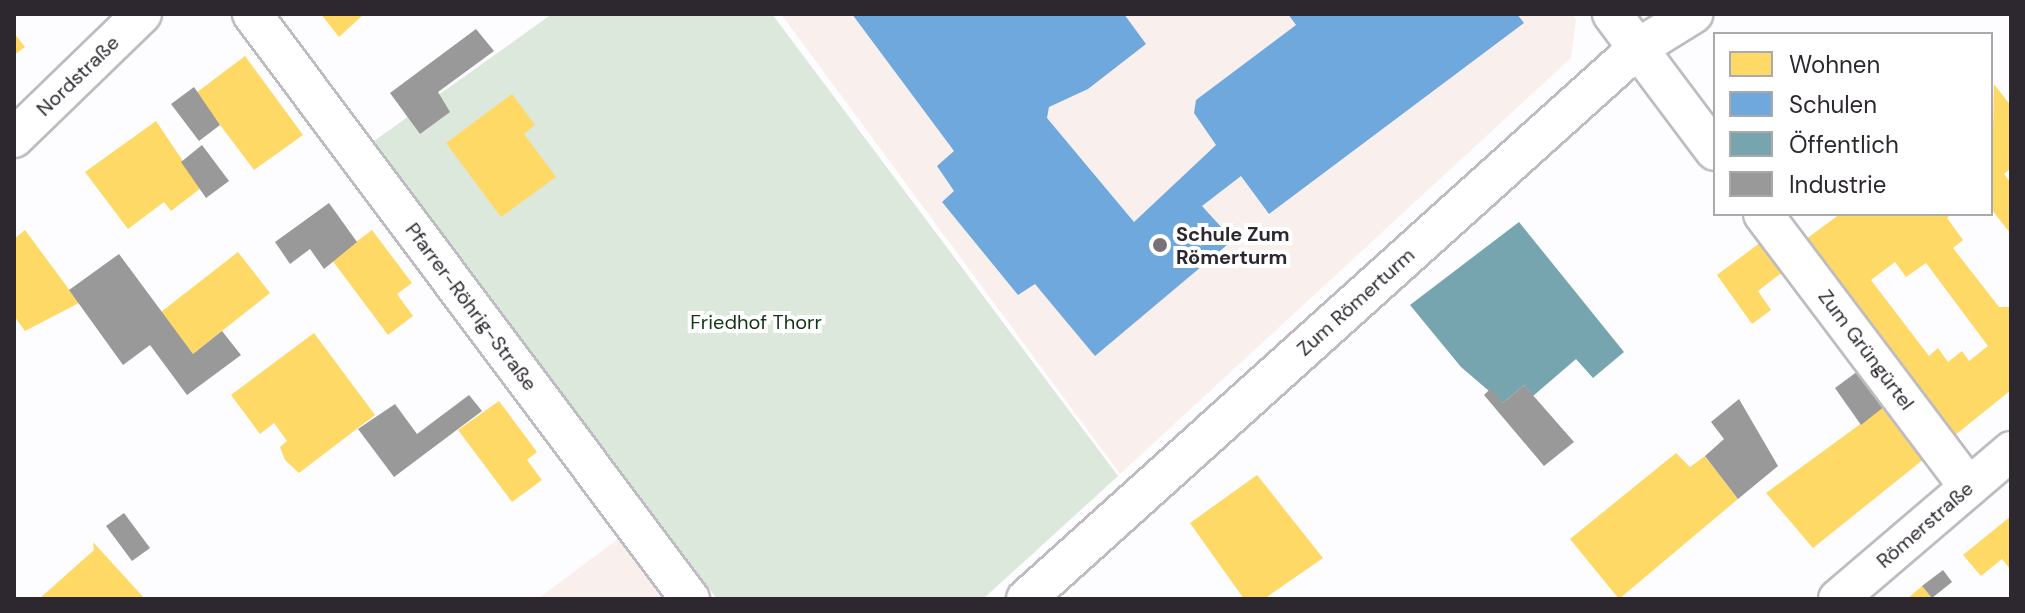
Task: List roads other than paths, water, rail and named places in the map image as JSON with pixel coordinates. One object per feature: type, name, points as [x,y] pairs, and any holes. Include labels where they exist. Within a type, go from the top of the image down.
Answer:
[{"type":"street","name":"Nordstraße","points":[[14,138],[142,14]]},
{"type":"street","name":"Pfarrer-Röhrig-Straße","points":[[252,14],[690,599]]},
{"type":"street","points":[[1612,14],[1713,148]]},
{"type":"street","name":"Zum Römerturm","points":[[1026,599],[1638,48],[1693,14]]},
{"type":"street","name":"Zum Grüngürtel","points":[[1765,216],[1969,487]]},
{"type":"street","name":"Römerstraße","points":[[1844,597],[2011,451]]},
{"type":"place","name":"Schule Zum Römerturm","points":[[1160,245]]},
{"type":"park label","name":"Friedhof Thorr","points":[[756,322]]}]
